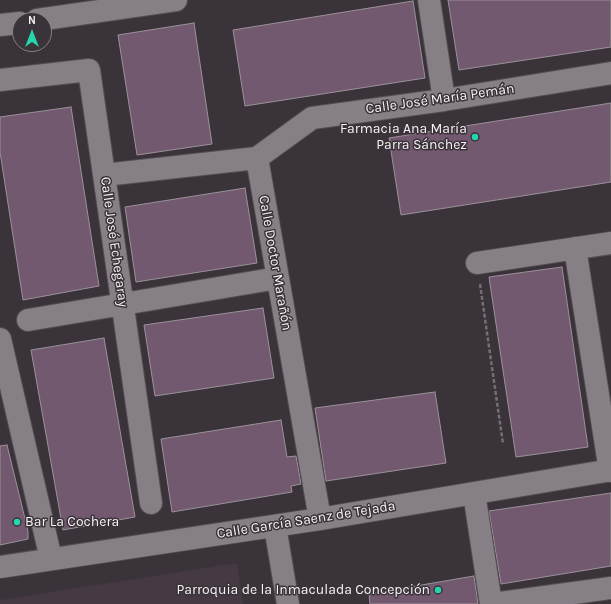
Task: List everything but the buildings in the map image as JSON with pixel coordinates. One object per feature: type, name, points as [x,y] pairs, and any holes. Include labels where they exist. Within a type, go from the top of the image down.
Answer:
[{"type":"street","points":[[52,18],[176,0]]},
{"type":"street","points":[[429,0],[444,100]]},
{"type":"street","points":[[0,25],[12,23]]},
{"type":"street","name":"Calle José Echegaray","points":[[0,80],[89,70],[151,502]]},
{"type":"street","name":"Calle José María Pemán","points":[[257,158],[312,118],[444,100],[611,73]]},
{"type":"street","points":[[104,175],[257,158]]},
{"type":"street","name":"Calle Doctor Marañón","points":[[257,158],[320,519]]},
{"type":"street","points":[[476,263],[611,243]]},
{"type":"street","points":[[575,248],[611,470]]},
{"type":"street","points":[[28,320],[278,278]]},
{"type":"street","points":[[0,339],[51,559]]},
{"type":"street","name":"Calle García Saenz de Tejada","points":[[0,567],[320,519],[611,470]]},
{"type":"street","points":[[474,493],[492,604],[611,588]]},
{"type":"street","points":[[275,526],[288,604]]},
{"type":"path","points":[[476,263],[503,444]]},
{"type":"shaded area","points":[[237,563],[243,604],[0,604],[0,600]]},
{"type":"place","name":"Farmacia Ana María Parra Sánchez","points":[[475,137]]},
{"type":"place","name":"Bar La Cochera","points":[[17,522]]},
{"type":"place","name":"Parroquia de la Inmaculada Concepción","points":[[438,590]]}]
